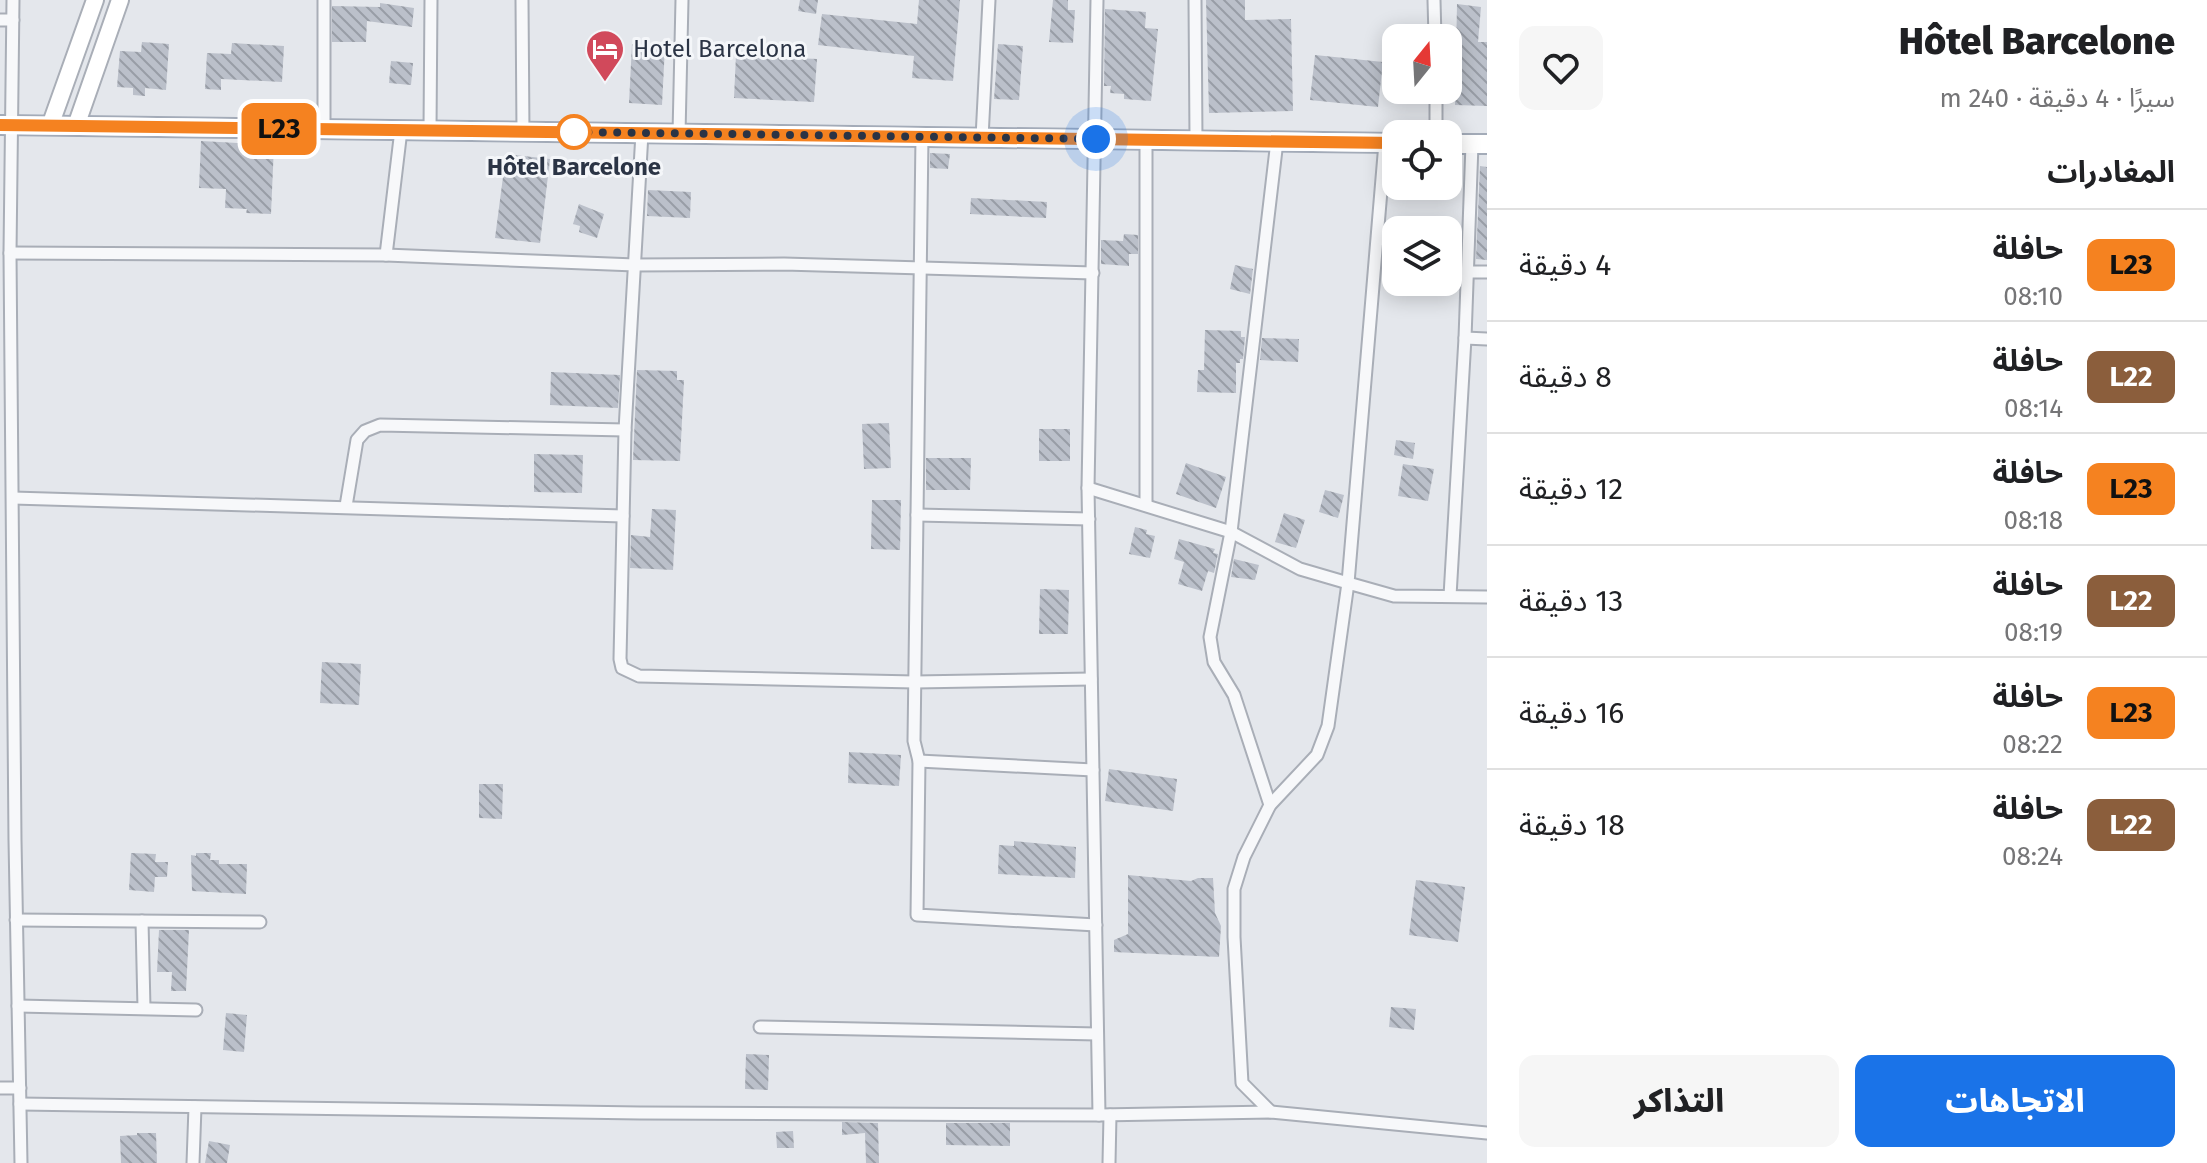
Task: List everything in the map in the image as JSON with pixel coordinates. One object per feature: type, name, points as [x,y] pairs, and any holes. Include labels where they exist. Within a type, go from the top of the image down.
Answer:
[{"type":"main road","points":[[5,125],[1382,143]]},
{"type":"street","points":[[13,0],[6,20],[5,125],[10,253],[21,1163]]},
{"type":"street","points":[[50,126],[95,0]]},
{"type":"street","points":[[76,126],[120,0]]},
{"type":"street","points":[[324,0],[324,129]]},
{"type":"street","points":[[430,130],[431,0]]},
{"type":"street","points":[[522,0],[523,132]]},
{"type":"street","points":[[679,134],[682,0]]},
{"type":"street","points":[[982,138],[989,0]]},
{"type":"street","points":[[1097,0],[1088,488],[1097,1034],[1109,1163]]},
{"type":"street","points":[[1195,0],[1196,139]]},
{"type":"street","points":[[1434,0],[1435,24]]},
{"type":"street","points":[[386,255],[401,130]]},
{"type":"street","points":[[642,133],[625,430],[622,668],[639,676],[915,682],[1091,679]]},
{"type":"street","points":[[922,137],[914,741],[919,761],[917,915],[1096,925]]},
{"type":"street","points":[[1146,140],[1146,505]]},
{"type":"street","points":[[1270,805],[1234,695],[1214,662],[1210,637],[1231,532],[1277,141]]},
{"type":"street","points":[[1450,596],[1467,272],[1480,144]]},
{"type":"street","points":[[1271,1112],[1242,1083],[1234,889],[1244,857],[1270,805],[1317,755],[1328,726],[1348,583],[1385,200]]},
{"type":"street","points":[[10,253],[386,255],[635,265],[784,264],[1093,273]]},
{"type":"street","points":[[1467,272],[1487,272]]},
{"type":"street","points":[[1465,338],[1487,339]]},
{"type":"street","points":[[346,506],[357,440],[365,431],[380,425],[625,430]]},
{"type":"street","points":[[1088,488],[1231,532],[1300,569],[1394,596],[1487,597]]},
{"type":"street","points":[[13,498],[623,516]]},
{"type":"street","points":[[917,515],[1089,519]]},
{"type":"street","points":[[919,761],[1093,770]]},
{"type":"street","points":[[16,920],[260,922]]},
{"type":"street","points":[[142,921],[144,1008]]},
{"type":"street","points":[[18,1006],[196,1010]]},
{"type":"street","points":[[760,1027],[1097,1034]]},
{"type":"street","points":[[0,1088],[20,1088]]},
{"type":"street","points":[[20,1104],[656,1114],[1105,1115],[1271,1112],[1487,1133]]},
{"type":"street","points":[[193,1163],[195,1107]]},
{"type":"building","points":[[800,0],[818,0],[816,14],[798,11]]},
{"type":"building","points":[[919,0],[960,0],[953,81],[912,78],[914,56],[818,45],[822,14],[917,24]]},
{"type":"building","points":[[1053,0],[1068,0],[1068,10],[1075,10],[1073,43],[1049,42]]},
{"type":"building","points":[[1206,0],[1245,0],[1245,20],[1291,19],[1293,111],[1209,113]]},
{"type":"building","points":[[380,3],[414,8],[412,27],[367,21],[366,42],[332,42],[332,6],[380,7]]},
{"type":"building","points":[[1457,4],[1481,7],[1478,42],[1487,42],[1487,106],[1455,105],[1462,104],[1462,24],[1457,24]]},
{"type":"building","points":[[1105,9],[1146,12],[1145,28],[1158,29],[1151,101],[1124,99],[1124,94],[1110,93],[1111,86],[1104,86]]},
{"type":"building","points":[[142,42],[169,44],[166,90],[145,88],[145,96],[133,95],[133,88],[117,87],[120,51],[141,52]]},
{"type":"building","points":[[232,43],[284,46],[282,82],[221,79],[221,90],[205,89],[207,53],[231,54]]},
{"type":"building","points":[[632,44],[665,46],[662,105],[629,103]]},
{"type":"building","points":[[998,44],[1023,46],[1019,100],[994,99]]},
{"type":"building","points":[[736,55],[817,59],[814,102],[734,98]]},
{"type":"building","points":[[1315,55],[1382,62],[1378,107],[1310,100]]},
{"type":"building","points":[[391,61],[413,63],[411,85],[389,83]]},
{"type":"building","points":[[201,141],[274,145],[271,214],[225,208],[226,189],[199,188]]},
{"type":"building","points":[[930,153],[950,154],[948,169],[930,168]]},
{"type":"building","points":[[506,154],[550,159],[540,243],[495,238]]},
{"type":"building","points":[[1480,166],[1487,167],[1487,260],[1476,259]]},
{"type":"building","points":[[648,190],[691,192],[690,218],[647,216]]},
{"type":"building","points":[[971,198],[1047,202],[1046,218],[970,214]]},
{"type":"building","points":[[579,204],[604,214],[597,238],[579,232],[580,226],[573,224]]},
{"type":"building","points":[[1124,234],[1138,235],[1138,254],[1129,254],[1129,266],[1101,264],[1101,240],[1123,241]]},
{"type":"building","points":[[1235,265],[1253,269],[1250,294],[1230,289]]},
{"type":"building","points":[[1205,330],[1241,331],[1241,337],[1245,337],[1243,359],[1236,363],[1236,393],[1197,392],[1198,370],[1204,370]]},
{"type":"building","points":[[1262,338],[1299,339],[1298,362],[1260,360]]},
{"type":"building","points":[[637,370],[677,371],[677,380],[684,380],[680,461],[633,460]]},
{"type":"building","points":[[551,372],[620,375],[618,408],[550,405]]},
{"type":"building","points":[[889,423],[891,468],[864,469],[862,424]]},
{"type":"building","points":[[1039,429],[1070,429],[1070,461],[1039,461]]},
{"type":"building","points":[[1396,440],[1415,443],[1413,459],[1394,455]]},
{"type":"building","points":[[534,454],[583,455],[582,493],[534,492]]},
{"type":"building","points":[[926,458],[971,458],[970,490],[926,490]]},
{"type":"building","points":[[1186,463],[1226,477],[1216,508],[1176,494]]},
{"type":"building","points":[[1403,464],[1434,469],[1428,501],[1398,496]]},
{"type":"building","points":[[1325,490],[1344,495],[1338,518],[1319,512]]},
{"type":"building","points":[[872,500],[901,500],[900,550],[871,549]]},
{"type":"building","points":[[652,509],[676,510],[673,570],[630,568],[631,535],[650,537]]},
{"type":"building","points":[[1284,513],[1305,520],[1296,548],[1275,542]]},
{"type":"building","points":[[1135,527],[1155,536],[1150,558],[1129,554]]},
{"type":"building","points":[[1179,539],[1215,549],[1213,553],[1218,554],[1214,573],[1208,571],[1202,591],[1178,584],[1184,562],[1174,559]]},
{"type":"building","points":[[1234,559],[1259,565],[1255,580],[1231,577]]},
{"type":"building","points":[[1040,589],[1069,590],[1068,634],[1039,634]]},
{"type":"building","points":[[322,662],[361,664],[359,705],[320,703]]},
{"type":"building","points":[[849,752],[901,755],[899,786],[848,783]]},
{"type":"building","points":[[1109,769],[1177,779],[1173,811],[1105,801]]},
{"type":"building","points":[[479,784],[503,784],[502,819],[479,818]]},
{"type":"building","points":[[1014,841],[1076,847],[1075,878],[998,874],[999,845],[1014,846]]},
{"type":"building","points":[[131,853],[156,854],[155,862],[168,862],[167,877],[155,877],[154,892],[129,890]]},
{"type":"building","points":[[196,853],[211,853],[210,860],[219,860],[219,864],[247,864],[246,894],[192,891],[191,855],[196,856]]},
{"type":"building","points":[[1128,875],[1191,881],[1213,878],[1215,913],[1221,926],[1219,957],[1114,952],[1114,940],[1128,934]]},
{"type":"building","points":[[1416,880],[1465,887],[1458,942],[1409,935]]},
{"type":"building","points":[[159,930],[189,930],[186,991],[171,991],[172,972],[157,972]]},
{"type":"building","points":[[1391,1007],[1416,1009],[1414,1030],[1389,1027]]},
{"type":"building","points":[[226,1013],[247,1015],[244,1052],[223,1050]]},
{"type":"building","points":[[746,1054],[769,1055],[768,1090],[745,1089]]},
{"type":"building","points":[[842,1122],[878,1123],[879,1163],[866,1163],[865,1133],[842,1135]]},
{"type":"building","points":[[946,1123],[1010,1123],[1010,1146],[946,1145]]},
{"type":"building","points":[[793,1131],[794,1148],[777,1148],[776,1132]]},
{"type":"building","points":[[156,1133],[157,1163],[121,1163],[120,1136]]},
{"type":"building","points":[[209,1141],[230,1145],[227,1163],[205,1163]]},
{"type":"bus line","name":"L23","points":[[0,125],[1382,143]]},
{"type":"place","name":"Hotel Barcelona","points":[[605,83]]},
{"type":"place","name":"Hôtel Barcelone","points":[[574,132]]},
{"type":"route","points":[[574,132],[1096,139]]}]
